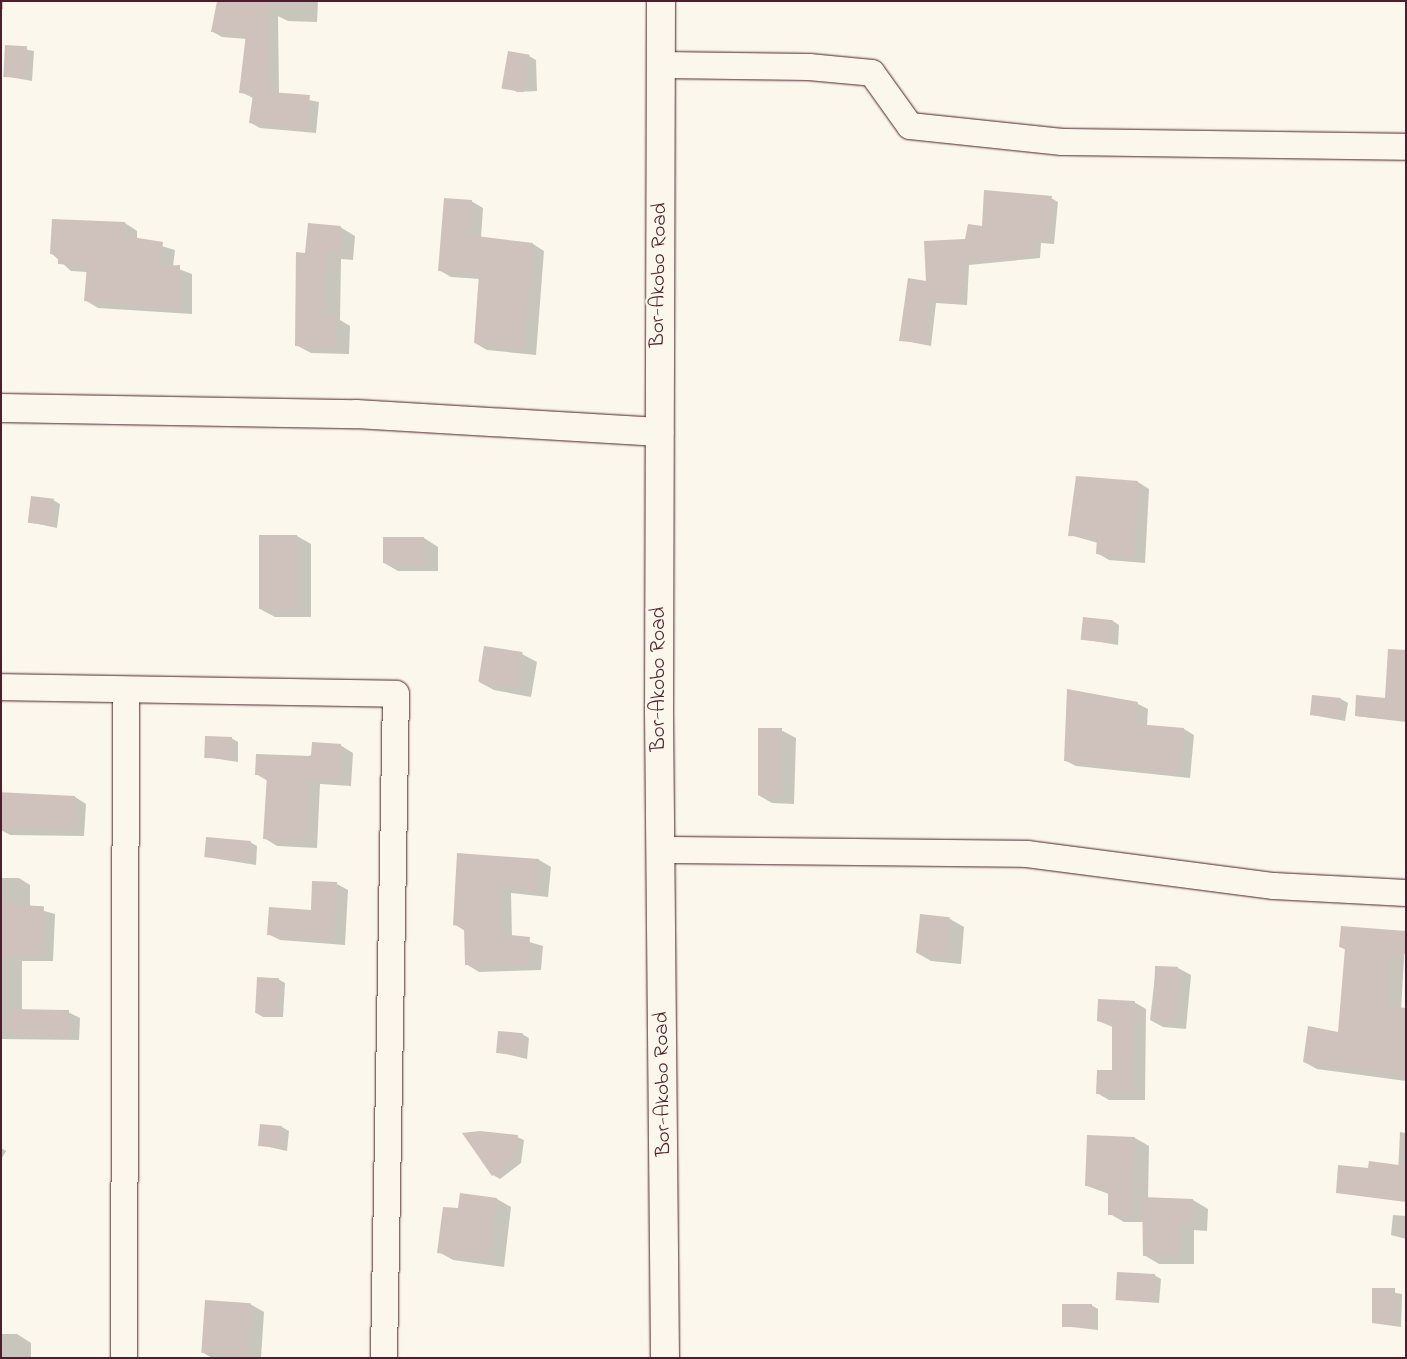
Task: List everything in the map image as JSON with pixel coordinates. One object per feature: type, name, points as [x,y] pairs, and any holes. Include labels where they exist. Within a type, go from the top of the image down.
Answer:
[{"type":"street","name":"Bor-Akobo Road","points":[[661,1],[659,432],[665,1358]]},
{"type":"street","points":[[662,65],[809,67],[872,73],[910,126],[1062,142],[1406,147]]},
{"type":"street","points":[[1,408],[356,414],[659,432]]},
{"type":"street","points":[[1,688],[396,694],[384,1358]]},
{"type":"street","points":[[124,1358],[126,690]]},
{"type":"street","points":[[661,850],[1028,854],[1274,886],[1406,893]]},
{"type":"building","points":[[217,1],[268,1],[270,92],[310,95],[306,129],[249,123],[253,94],[239,93],[246,34],[211,32]]},
{"type":"building","points":[[5,45],[27,46],[25,78],[3,77]]},
{"type":"building","points":[[508,51],[530,55],[523,92],[501,88]]},
{"type":"building","points":[[984,190],[1052,196],[1047,241],[1034,240],[1033,255],[963,262],[960,302],[929,300],[925,343],[899,341],[908,278],[926,281],[924,241],[965,239],[968,224],[982,226]]},
{"type":"building","points":[[444,198],[472,200],[469,235],[533,243],[524,349],[474,343],[479,274],[438,271]]},
{"type":"building","points":[[52,219],[125,222],[125,236],[163,242],[160,266],[180,265],[180,308],[84,301],[87,266],[58,264],[58,255],[50,254]]},
{"type":"building","points":[[308,223],[341,226],[338,252],[327,251],[325,316],[336,317],[335,347],[295,346],[296,252],[305,253]]},
{"type":"building","points":[[1076,476],[1138,481],[1134,558],[1096,554],[1097,537],[1068,536]]},
{"type":"building","points":[[31,496],[54,499],[51,526],[28,523]]},
{"type":"building","points":[[259,535],[297,535],[297,609],[259,609]]},
{"type":"building","points":[[383,537],[424,537],[424,563],[383,563]]},
{"type":"building","points":[[1083,617],[1113,620],[1110,643],[1081,640]]},
{"type":"building","points":[[484,646],[523,652],[517,688],[478,682]]},
{"type":"building","points":[[1388,649],[1406,650],[1406,721],[1355,716],[1356,695],[1385,698]]},
{"type":"building","points":[[1067,689],[1138,702],[1136,724],[1184,728],[1181,773],[1064,761]]},
{"type":"building","points":[[1312,695],[1341,698],[1339,718],[1310,715]]},
{"type":"building","points":[[758,728],[782,728],[782,795],[758,795]]},
{"type":"building","points":[[205,736],[232,737],[231,759],[204,758]]},
{"type":"building","points":[[312,742],[341,744],[338,779],[308,778],[304,841],[263,839],[267,775],[255,775],[256,754],[311,756]]},
{"type":"building","points":[[1,792],[75,796],[73,830],[1,826]]},
{"type":"building","points":[[206,837],[251,841],[249,861],[204,857]]},
{"type":"building","points":[[457,853],[539,859],[536,890],[499,886],[500,934],[530,937],[528,963],[465,965],[464,927],[453,925]]},
{"type":"building","points":[[312,881],[337,882],[334,939],[267,935],[269,907],[311,910]]},
{"type":"building","points":[[1,904],[44,906],[41,957],[1,955]]},
{"type":"building","points":[[920,914],[950,917],[946,956],[916,953]]},
{"type":"building","points":[[1341,926],[1406,931],[1406,954],[1391,954],[1388,1006],[1406,1008],[1406,1075],[1303,1062],[1308,1026],[1338,1032],[1345,948],[1339,947]]},
{"type":"building","points":[[1155,966],[1178,967],[1176,1022],[1153,1021]]},
{"type":"building","points":[[257,977],[279,978],[277,1014],[255,1013]]},
{"type":"building","points":[[1098,999],[1135,1001],[1134,1094],[1096,1094],[1097,1070],[1112,1070],[1112,1022],[1097,1021]]},
{"type":"building","points":[[7,1009],[69,1010],[69,1035],[7,1034]]},
{"type":"building","points":[[498,1031],[523,1033],[521,1055],[496,1053]]},
{"type":"building","points":[[260,1124],[282,1126],[280,1148],[258,1146]]},
{"type":"building","points":[[480,1131],[518,1135],[515,1159],[492,1176],[462,1133]]},
{"type":"building","points":[[1087,1135],[1135,1137],[1133,1215],[1108,1215],[1108,1187],[1085,1186]]},
{"type":"building","points":[[1369,1161],[1406,1166],[1406,1202],[1336,1193],[1338,1165],[1368,1168]]},
{"type":"building","points":[[460,1193],[497,1198],[489,1260],[437,1253],[443,1207],[458,1208]]},
{"type":"building","points":[[1142,1197],[1193,1199],[1193,1223],[1180,1223],[1180,1256],[1143,1256]]},
{"type":"building","points":[[1117,1272],[1155,1274],[1153,1302],[1116,1300]]},
{"type":"building","points":[[1372,1288],[1395,1288],[1395,1323],[1372,1323]]},
{"type":"building","points":[[205,1300],[251,1303],[247,1356],[201,1353]]},
{"type":"building","points":[[1062,1304],[1092,1304],[1092,1327],[1062,1327]]}]
